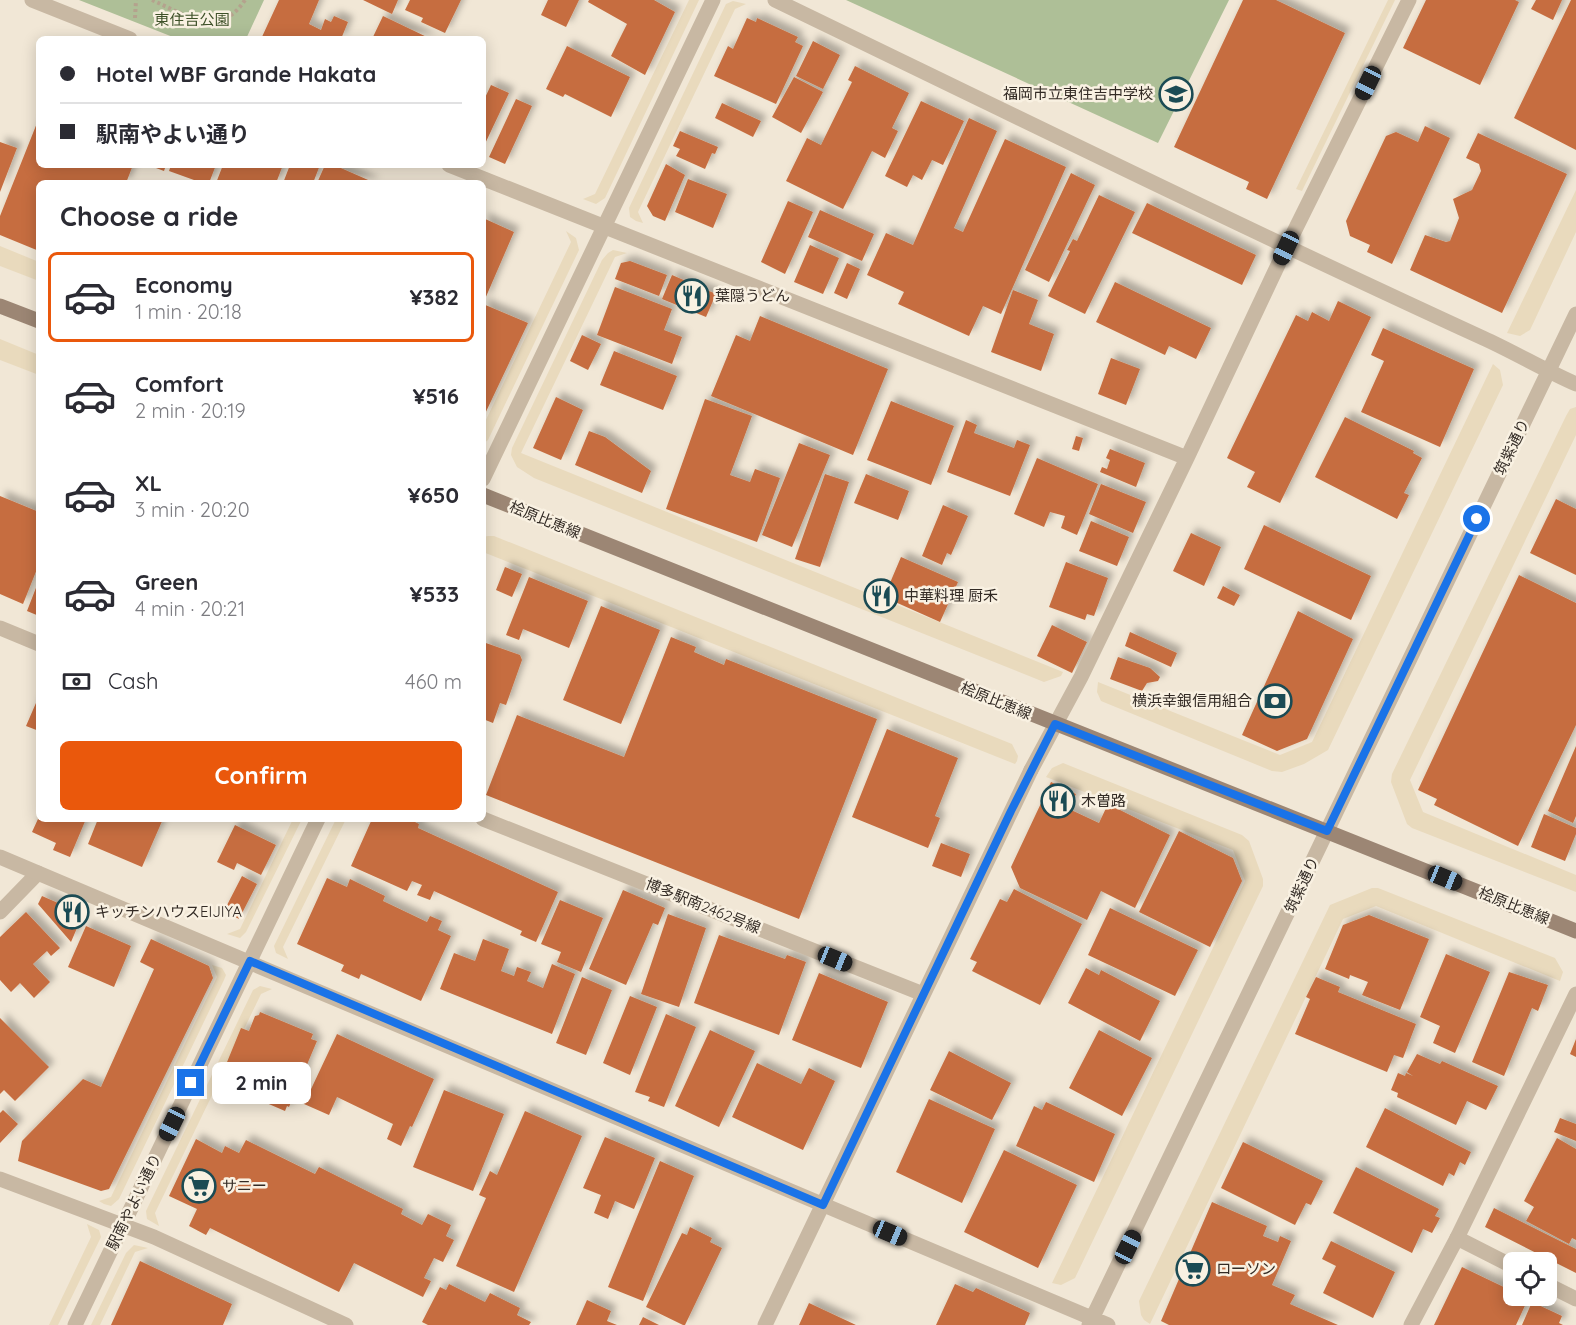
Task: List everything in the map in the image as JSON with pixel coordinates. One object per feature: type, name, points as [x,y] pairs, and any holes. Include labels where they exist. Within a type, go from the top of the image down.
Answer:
[{"type":"main road","points":[[0,306],[36,320]]},
{"type":"main road","name":"桧原比恵線","points":[[486,496],[1576,931]]},
{"type":"street","points":[[32,0],[122,36]]},
{"type":"street","points":[[486,473],[713,0]]},
{"type":"street","points":[[776,0],[1286,248],[1512,351],[1548,372],[1576,384]]},
{"type":"street","points":[[765,1325],[1031,770],[1080,677],[1286,248],[1409,0]]},
{"type":"street","points":[[456,168],[1187,458]]},
{"type":"street","name":"筑紫通り","points":[[1091,1322],[1576,314]]},
{"type":"street","points":[[0,628],[36,643]]},
{"type":"street","name":"博多駅南2462号線","points":[[486,820],[923,994]]},
{"type":"street","name":"駅南やよい通り","points":[[75,1325],[317,822]]},
{"type":"street","points":[[0,857],[823,1205],[1091,1322],[1108,1325]]},
{"type":"street","points":[[0,912],[38,873]]},
{"type":"street","points":[[1411,1325],[1576,994]]},
{"type":"street","points":[[0,1179],[123,1225],[346,1325]]},
{"type":"street","points":[[1456,1238],[1503,1262]]},
{"type":"street","points":[[1557,1290],[1576,1299]]},
{"type":"path","points":[[135,22],[136,0]]},
{"type":"path","points":[[152,0],[184,17],[202,22],[220,20],[246,0]]},
{"type":"green space","name":"東住吉公園","points":[[79,0],[264,0],[247,36],[170,36]]},
{"type":"green space","points":[[846,0],[1229,0],[1158,143]]},
{"type":"shaded area","points":[[689,0],[699,0],[605,198],[596,204],[583,199],[595,194]]},
{"type":"shaded area","points":[[1388,0],[1395,0],[1302,191],[1296,189]]},
{"type":"shaded area","points":[[733,1],[746,4],[735,9],[638,212],[643,223],[636,221],[630,217],[629,208],[726,4]]},
{"type":"shaded area","points":[[1576,190],[1576,232],[1530,330],[1520,336],[1507,333]]},
{"type":"shaded area","points":[[566,231],[576,238],[579,250],[486,442],[486,420],[571,242]]},
{"type":"shaded area","points":[[0,246],[36,261],[36,280],[0,266]]},
{"type":"shaded area","points":[[613,250],[627,253],[615,257],[521,453],[1063,672],[1061,676],[1044,682],[534,478],[517,467],[511,455],[512,448],[602,260]]},
{"type":"shaded area","points":[[0,339],[36,354],[36,374],[0,360]]},
{"type":"shaded area","points":[[1493,364],[1500,370],[1503,385],[1328,750],[1304,764],[1282,772],[1272,771],[1101,701],[1097,692],[1098,682],[1280,755],[1312,742]]},
{"type":"shaded area","points":[[1576,407],[1576,435],[1410,780],[1423,812],[1576,875],[1576,892],[1412,828],[1407,824],[1391,782],[1392,774],[1566,416],[1570,409]]},
{"type":"shaded area","points":[[486,536],[494,536],[1012,744],[1018,756],[1017,761],[1015,764],[486,553]]},
{"type":"shaded area","points":[[1063,763],[1242,835],[1249,841],[1263,879],[1263,886],[1075,1278],[1061,1285],[1052,1283],[1245,881],[1233,850],[1046,777],[1052,768]]},
{"type":"shaded area","points":[[292,822],[301,822],[246,932],[240,938],[227,934],[240,929]]},
{"type":"shaded area","points":[[335,822],[345,822],[283,947],[288,959],[276,953],[274,946]]},
{"type":"shaded area","points":[[1372,888],[1378,888],[1555,958],[1563,972],[1560,981],[1376,906],[1343,919],[1150,1324],[1141,1315],[1139,1301],[1330,905]]},
{"type":"shaded area","points":[[212,965],[222,968],[226,975],[224,980],[119,1199],[111,1206],[104,1204],[99,1201],[111,1197],[217,977]]},
{"type":"shaded area","points":[[260,986],[272,989],[261,994],[155,1213],[159,1226],[147,1219],[146,1211],[253,990]]},
{"type":"shaded area","points":[[87,1224],[99,1230],[101,1237],[58,1325],[49,1325],[91,1237]]},
{"type":"shaded area","points":[[134,1245],[148,1248],[135,1252],[100,1325],[91,1325],[126,1253]]},
{"type":"building","points":[[279,0],[319,0],[309,24],[321,30],[325,19],[331,22],[334,16],[348,22],[342,36],[262,36]]},
{"type":"building","points":[[363,0],[398,0],[392,14]]},
{"type":"building","points":[[410,0],[461,0],[445,33],[421,22],[423,18],[405,10]]},
{"type":"building","points":[[548,0],[579,0],[566,27],[541,15]]},
{"type":"building","points":[[589,0],[654,0],[675,12],[645,75],[611,56],[627,24],[588,2]]},
{"type":"building","points":[[1243,0],[1276,0],[1345,33],[1267,199],[1246,189],[1249,182],[1174,147]]},
{"type":"building","points":[[1426,0],[1515,0],[1519,2],[1480,85],[1403,48]]},
{"type":"building","points":[[1536,0],[1562,0],[1553,20],[1531,9]]},
{"type":"building","points":[[1571,0],[1576,0],[1576,150],[1514,118]]},
{"type":"building","points":[[383,16],[425,36],[373,36]]},
{"type":"building","points":[[747,18],[756,22],[757,18],[798,37],[795,42],[803,46],[776,104],[714,76],[728,46],[733,49]]},
{"type":"building","points":[[813,41],[840,55],[823,89],[796,76]]},
{"type":"building","points":[[567,46],[630,77],[611,117],[565,94],[563,97],[546,89]]},
{"type":"building","points":[[855,66],[909,93],[892,128],[898,131],[885,158],[872,151],[843,209],[786,181],[807,138],[821,145],[852,82],[848,80]]},
{"type":"building","points":[[794,77],[823,92],[801,133],[772,117]]},
{"type":"building","points":[[491,85],[509,93],[486,142],[486,96]]},
{"type":"building","points":[[516,99],[532,106],[505,164],[489,157]]},
{"type":"building","points":[[921,101],[964,121],[943,165],[932,160],[922,180],[913,175],[907,187],[885,176]]},
{"type":"building","points":[[722,103],[761,121],[753,137],[715,118]]},
{"type":"building","points":[[969,118],[997,131],[954,228],[963,232],[1005,139],[1066,167],[1001,314],[983,306],[969,336],[898,304],[904,292],[867,275],[886,233],[913,245]]},
{"type":"building","points":[[36,126],[36,168],[132,168],[127,180],[36,180],[36,250],[0,235],[0,216]]},
{"type":"building","points":[[1425,126],[1450,138],[1392,264],[1367,252],[1370,245],[1350,236],[1346,221],[1386,136],[1396,132],[1418,142]]},
{"type":"building","points":[[680,131],[718,147],[715,154],[712,153],[705,169],[676,156],[680,149],[673,146]]},
{"type":"building","points":[[1478,133],[1567,174],[1502,313],[1410,270],[1425,235],[1446,242],[1450,241],[1459,218],[1453,199],[1472,190],[1481,171],[1479,164],[1466,158]]},
{"type":"building","points":[[0,142],[17,148],[0,192]]},
{"type":"building","points":[[666,164],[685,175],[665,221],[653,216],[647,206]]},
{"type":"building","points":[[170,168],[215,168],[210,180],[194,180],[169,171]]},
{"type":"building","points":[[222,168],[282,168],[277,180],[217,180]]},
{"type":"building","points":[[289,168],[319,168],[314,180],[284,180]]},
{"type":"building","points":[[324,168],[341,168],[368,180],[318,180]]},
{"type":"building","points":[[1071,173],[1095,185],[1049,282],[1025,270]]},
{"type":"building","points":[[688,179],[727,194],[713,228],[675,212]]},
{"type":"building","points":[[1099,195],[1135,212],[1085,314],[1048,296],[1070,251],[1067,250],[1073,239],[1077,241]]},
{"type":"building","points":[[788,201],[813,212],[785,274],[761,262]]},
{"type":"building","points":[[1147,203],[1256,255],[1242,285],[1132,233]]},
{"type":"building","points":[[820,210],[874,234],[862,261],[808,237]]},
{"type":"building","points":[[486,219],[514,232],[486,297]]},
{"type":"building","points":[[810,245],[839,258],[823,294],[794,282]]},
{"type":"building","points":[[630,261],[667,275],[659,296],[615,279],[621,263]]},
{"type":"building","points":[[847,263],[860,269],[847,299],[834,293]]},
{"type":"building","points":[[672,275],[716,294],[706,317],[662,299]]},
{"type":"building","points":[[1115,282],[1211,328],[1196,359],[1169,346],[1165,355],[1096,322]]},
{"type":"building","points":[[615,287],[672,309],[664,330],[682,337],[672,364],[597,335]]},
{"type":"building","points":[[1013,290],[1038,300],[1029,324],[1054,334],[1041,371],[991,352]]},
{"type":"building","points":[[1338,301],[1371,317],[1280,503],[1247,487],[1255,472],[1227,458],[1296,315],[1308,321],[1312,312],[1329,321]]},
{"type":"building","points":[[486,305],[528,323],[486,412]]},
{"type":"building","points":[[760,316],[888,369],[853,455],[711,396],[736,335],[750,341]]},
{"type":"building","points":[[1383,328],[1474,369],[1440,447],[1361,412],[1384,361],[1371,355]]},
{"type":"building","points":[[582,335],[601,344],[588,370],[570,361]]},
{"type":"building","points":[[614,351],[677,376],[663,410],[600,385]]},
{"type":"building","points":[[1111,358],[1140,369],[1126,405],[1098,394]]},
{"type":"building","points":[[556,397],[583,410],[561,460],[533,448]]},
{"type":"building","points":[[705,399],[752,416],[730,475],[750,482],[755,469],[780,478],[757,542],[666,509]]},
{"type":"building","points":[[891,401],[954,426],[931,485],[867,460]]},
{"type":"building","points":[[1345,417],[1414,451],[1413,453],[1422,458],[1404,493],[1409,495],[1397,519],[1315,477]]},
{"type":"building","points":[[966,420],[977,425],[974,433],[1014,448],[1017,440],[1030,445],[1010,496],[947,472]]},
{"type":"building","points":[[589,431],[605,437],[651,471],[642,493],[575,465]]},
{"type":"building","points":[[1076,436],[1083,438],[1079,451],[1072,449]]},
{"type":"building","points":[[799,443],[830,455],[792,547],[762,535]]},
{"type":"building","points":[[1110,449],[1145,463],[1136,487],[1100,472],[1102,467],[1107,469],[1110,460],[1106,458]]},
{"type":"building","points":[[1037,458],[1098,484],[1077,535],[1061,528],[1065,516],[1050,512],[1044,527],[1014,514]]},
{"type":"building","points":[[825,474],[849,482],[820,567],[795,559]]},
{"type":"building","points":[[866,474],[909,491],[898,520],[854,503]]},
{"type":"building","points":[[1101,484],[1146,502],[1133,533],[1089,514]]},
{"type":"building","points":[[0,496],[36,511],[36,572],[23,604],[0,594]]},
{"type":"building","points":[[1556,499],[1576,509],[1576,575],[1530,553]]},
{"type":"building","points":[[943,505],[968,516],[951,555],[947,553],[942,565],[922,556]]},
{"type":"building","points":[[1091,521],[1129,537],[1117,566],[1079,551]]},
{"type":"building","points":[[1264,525],[1371,576],[1351,620],[1244,569]]},
{"type":"building","points":[[1191,533],[1221,547],[1204,586],[1173,571]]},
{"type":"building","points":[[901,557],[958,582],[940,622],[884,597]]},
{"type":"building","points":[[1066,562],[1108,578],[1094,616],[1087,614],[1085,620],[1049,607]]},
{"type":"building","points":[[505,567],[522,574],[512,597],[496,590]]},
{"type":"building","points":[[1519,575],[1576,603],[1576,725],[1518,846],[1434,805],[1437,799],[1418,790]]},
{"type":"building","points":[[529,577],[588,601],[569,648],[523,629],[519,640],[506,635]]},
{"type":"building","points":[[1223,586],[1240,595],[1234,606],[1217,598]]},
{"type":"building","points":[[36,588],[36,615],[27,611]]},
{"type":"building","points":[[601,606],[660,630],[621,724],[563,700]]},
{"type":"building","points":[[1298,611],[1353,639],[1307,739],[1277,751],[1242,735]]},
{"type":"building","points":[[1052,625],[1087,642],[1072,673],[1037,656]]},
{"type":"building","points":[[1130,632],[1177,653],[1171,667],[1125,646]]},
{"type":"building","points":[[671,637],[696,647],[694,652],[724,665],[726,659],[877,719],[799,919],[486,795],[517,715],[624,757]]},
{"type":"building","points":[[486,643],[520,655],[522,660],[506,705],[500,703],[493,723],[486,720]]},
{"type":"building","points":[[1118,657],[1150,668],[1160,677],[1158,681],[1147,683],[1142,691],[1110,679]]},
{"type":"building","points":[[36,703],[36,730],[26,726]]},
{"type":"building","points":[[887,729],[958,758],[935,816],[940,818],[928,848],[852,817]]},
{"type":"building","points":[[1576,746],[1576,816],[1573,823],[1548,811]]},
{"type":"building","points":[[1051,782],[1076,794],[1069,809],[1099,823],[1108,804],[1170,835],[1135,908],[1101,891],[1087,920],[1020,888],[1011,867]]},
{"type":"building","points":[[1544,814],[1576,828],[1576,834],[1565,861],[1531,847]]},
{"type":"building","points":[[37,822],[85,822],[70,857],[53,850],[56,843],[32,832]]},
{"type":"building","points":[[97,822],[162,822],[142,867],[88,844]]},
{"type":"building","points":[[371,822],[415,822],[419,824],[418,828],[558,892],[536,942],[520,935],[522,931],[434,891],[430,900],[417,895],[422,885],[412,881],[407,891],[351,866]]},
{"type":"building","points":[[235,825],[276,845],[261,875],[237,863],[234,870],[217,862]]},
{"type":"building","points":[[1179,831],[1233,858],[1242,881],[1210,947],[1139,912]]},
{"type":"building","points":[[941,843],[970,854],[961,877],[932,866]]},
{"type":"building","points":[[242,876],[257,884],[239,919],[224,911]]},
{"type":"building","points":[[327,878],[347,887],[350,879],[385,896],[383,901],[427,922],[430,916],[442,921],[438,930],[451,936],[421,1001],[361,974],[359,979],[341,971],[344,965],[297,944]]},
{"type":"building","points":[[1014,889],[1082,924],[1040,1005],[972,971],[977,962],[970,959],[1000,899],[1007,902]]},
{"type":"building","points":[[623,890],[665,908],[658,925],[653,923],[626,985],[589,969]]},
{"type":"building","points":[[42,896],[83,914],[71,942],[38,904]]},
{"type":"building","points":[[560,900],[603,918],[581,972],[557,962],[561,952],[541,944]]},
{"type":"building","points":[[1110,908],[1198,950],[1175,996],[1088,955]]},
{"type":"building","points":[[26,912],[60,948],[51,956],[47,951],[33,964],[50,982],[34,998],[20,983],[11,992],[0,980],[0,937]]},
{"type":"building","points":[[668,914],[706,928],[679,1007],[641,994]]},
{"type":"building","points":[[1369,915],[1429,939],[1400,1010],[1362,995],[1368,982],[1350,975],[1349,979],[1325,969],[1343,925]]},
{"type":"building","points":[[86,926],[131,946],[114,987],[68,967]]},
{"type":"building","points":[[719,935],[785,959],[787,955],[806,962],[779,1035],[694,1003]]},
{"type":"building","points":[[151,939],[209,966],[213,978],[109,1189],[101,1191],[18,1161],[22,1141],[83,1079],[101,1087],[154,969],[140,962]]},
{"type":"building","points":[[483,939],[509,949],[501,971],[514,976],[517,967],[531,972],[527,981],[543,988],[552,964],[575,974],[552,1034],[440,989],[454,953],[475,961]]},
{"type":"building","points":[[1446,954],[1490,972],[1455,1053],[1433,1043],[1440,1026],[1420,1017]]},
{"type":"building","points":[[1086,968],[1099,975],[1101,970],[1160,1001],[1140,1041],[1068,1003]]},
{"type":"building","points":[[1509,972],[1548,985],[1538,1011],[1532,1008],[1504,1076],[1472,1062]]},
{"type":"building","points":[[819,973],[888,1002],[861,1068],[792,1040]]},
{"type":"building","points":[[582,977],[612,990],[586,1055],[556,1043]]},
{"type":"building","points":[[1316,977],[1340,987],[1338,992],[1416,1024],[1403,1058],[1394,1055],[1387,1072],[1295,1034],[1310,999],[1306,997]]},
{"type":"building","points":[[630,996],[657,1007],[630,1075],[603,1063]]},
{"type":"building","points":[[260,1012],[313,1034],[311,1039],[317,1041],[289,1107],[287,1106],[285,1111],[229,1087],[231,1084],[228,1083],[234,1070],[225,1067],[241,1028],[249,1031],[255,1016]]},
{"type":"building","points":[[666,1014],[696,1027],[664,1107],[648,1101],[650,1097],[635,1092]]},
{"type":"building","points":[[0,1018],[49,1067],[15,1101],[4,1090],[0,1094]]},
{"type":"building","points":[[710,1030],[755,1051],[719,1127],[675,1106]]},
{"type":"building","points":[[1099,1030],[1152,1058],[1122,1116],[1069,1088]]},
{"type":"building","points":[[337,1034],[434,1079],[401,1146],[387,1139],[393,1124],[337,1097],[329,1115],[304,1104]]},
{"type":"building","points":[[1576,1039],[1576,1057],[1570,1054]]},
{"type":"building","points":[[949,1051],[1011,1083],[992,1120],[930,1090]]},
{"type":"building","points":[[1417,1054],[1440,1064],[1442,1061],[1498,1086],[1486,1110],[1467,1101],[1456,1125],[1397,1097],[1398,1093],[1391,1090],[1398,1073],[1413,1076],[1407,1072]]},
{"type":"building","points":[[757,1063],[801,1084],[809,1068],[835,1081],[803,1150],[732,1117]]},
{"type":"building","points":[[444,1090],[504,1114],[473,1191],[413,1167]]},
{"type":"building","points":[[929,1099],[995,1129],[962,1203],[896,1172]]},
{"type":"building","points":[[1046,1102],[1115,1134],[1094,1182],[1016,1146],[1034,1106],[1042,1110]]},
{"type":"building","points":[[1385,1108],[1471,1152],[1465,1165],[1460,1162],[1454,1176],[1449,1173],[1443,1186],[1366,1147]]},
{"type":"building","points":[[3,1110],[18,1124],[0,1143],[0,1113]]},
{"type":"building","points":[[525,1111],[582,1136],[514,1292],[456,1266],[486,1198],[479,1195],[490,1171],[497,1175]]},
{"type":"building","points":[[1560,1118],[1576,1124],[1576,1141],[1554,1132]]},
{"type":"building","points":[[605,1137],[655,1158],[634,1209],[615,1201],[608,1219],[594,1213],[601,1195],[583,1188]]},
{"type":"building","points":[[1557,1138],[1576,1149],[1576,1240],[1572,1238],[1569,1244],[1526,1221],[1534,1207],[1524,1201]]},
{"type":"building","points":[[196,1139],[222,1153],[225,1146],[239,1153],[246,1140],[315,1174],[319,1167],[403,1209],[401,1214],[422,1225],[428,1214],[451,1225],[446,1236],[454,1240],[443,1262],[434,1258],[424,1278],[431,1281],[423,1297],[354,1263],[339,1292],[210,1228],[206,1235],[189,1226],[197,1209],[169,1196]]},
{"type":"building","points":[[1243,1142],[1323,1181],[1311,1205],[1306,1203],[1295,1225],[1221,1188]]},
{"type":"building","points":[[1004,1150],[1077,1185],[1038,1268],[964,1232]]},
{"type":"building","points":[[660,1161],[694,1176],[643,1301],[608,1287]]},
{"type":"building","points":[[1356,1167],[1439,1209],[1435,1216],[1440,1218],[1432,1233],[1423,1229],[1412,1253],[1333,1213]]},
{"type":"building","points":[[1212,1202],[1267,1226],[1263,1236],[1278,1242],[1280,1236],[1291,1241],[1272,1285],[1295,1295],[1290,1304],[1338,1325],[1169,1325],[1161,1321]]},
{"type":"building","points":[[1494,1208],[1576,1249],[1576,1273],[1557,1263],[1557,1252],[1534,1252],[1485,1227]]},
{"type":"building","points":[[690,1227],[712,1238],[710,1242],[722,1248],[683,1325],[646,1307],[682,1233],[687,1235]]},
{"type":"building","points":[[1331,1241],[1395,1272],[1373,1318],[1323,1293],[1336,1266],[1322,1259]]},
{"type":"building","points":[[140,1261],[232,1304],[223,1325],[111,1325]]},
{"type":"building","points":[[1462,1267],[1503,1287],[1503,1306],[1525,1306],[1516,1325],[1434,1325]]},
{"type":"building","points":[[449,1284],[485,1302],[490,1293],[520,1308],[517,1315],[531,1322],[529,1325],[428,1325],[422,1322],[440,1287],[446,1290]]},
{"type":"building","points":[[955,1284],[973,1292],[976,1288],[1030,1313],[1025,1325],[936,1325]]},
{"type":"building","points":[[587,1300],[611,1311],[607,1321],[617,1325],[576,1325]]},
{"type":"building","points":[[809,1303],[856,1325],[799,1325]]},
{"type":"building","points":[[1530,1306],[1541,1306],[1562,1316],[1559,1323],[1563,1325],[1522,1325]]},
{"type":"building","points":[[643,1317],[659,1325],[639,1325]]},
{"type":"place","name":"福岡市立東住吉中学校","points":[[1176,94]]},
{"type":"place","name":"葉隠うどん","points":[[692,296]]},
{"type":"place","name":"中華料理 厨禾","points":[[881,596]]},
{"type":"place","name":"横浜幸銀信用組合","points":[[1275,701]]},
{"type":"place","name":"木曽路","points":[[1058,801]]},
{"type":"place","name":"キッチンハウスEIJIYA","points":[[72,912]]},
{"type":"place","name":"サニー","points":[[199,1186]]},
{"type":"place","name":"ローソン","points":[[1193,1269]]},
{"type":"route","points":[[191,1083],[250,961],[823,1205],[1011,811],[1055,724],[1327,831],[1477,519]]}]
